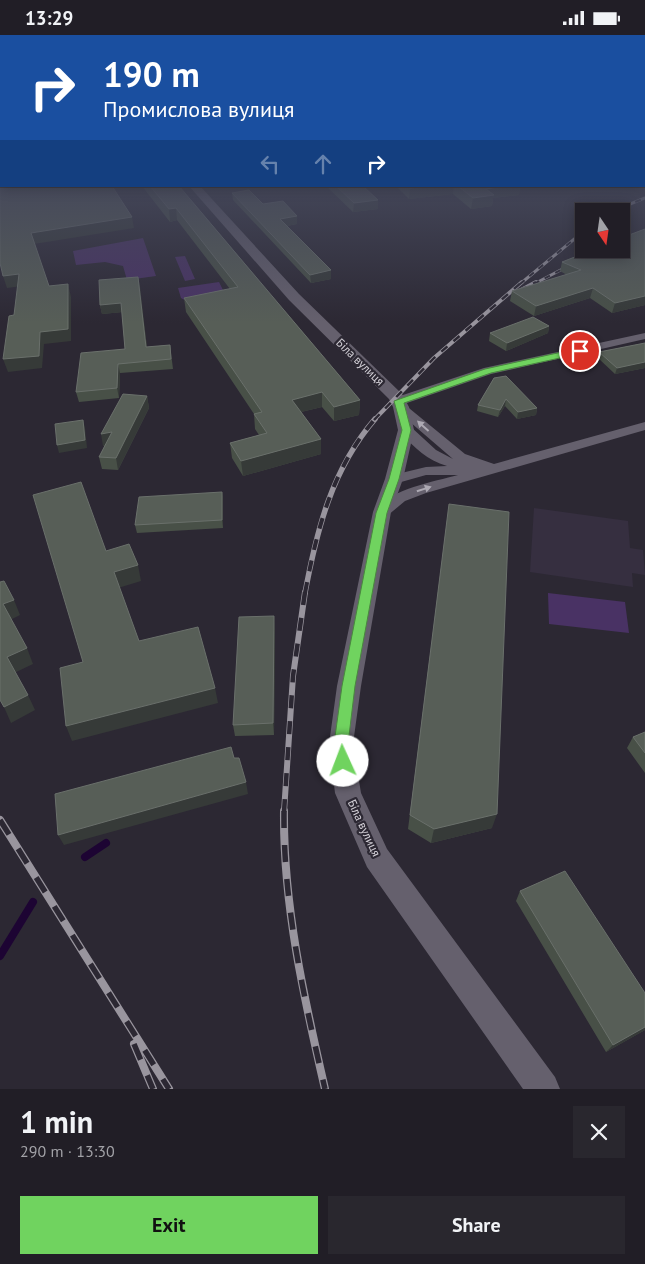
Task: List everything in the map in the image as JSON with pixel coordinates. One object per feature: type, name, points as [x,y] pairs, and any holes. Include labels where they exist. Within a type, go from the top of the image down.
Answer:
[{"type":"street","name":"Біла вулиця","points":[[228,224],[294,297],[400,404],[406,430],[394,479],[382,513],[349,686],[341,744],[348,793],[377,858],[543,1089]]},
{"type":"street","points":[[493,469],[460,457],[400,404],[488,371],[645,336]]},
{"type":"street","points":[[382,513],[400,498],[421,490],[645,426]]},
{"type":"street","points":[[406,430],[428,453],[448,462],[493,469]]},
{"type":"street","points":[[394,479],[426,471],[493,469]]},
{"type":"shaded area","points":[[143,238],[156,276],[127,280],[123,266],[105,262],[76,265],[73,251]]},
{"type":"shaded area","points":[[185,256],[195,279],[185,281],[175,257]]},
{"type":"shaded area","points":[[219,282],[225,294],[188,302],[181,298],[178,288]]},
{"type":"shaded area","points":[[534,508],[628,521],[630,548],[643,550],[645,575],[632,573],[633,587],[530,572]]},
{"type":"shaded area","points":[[548,593],[625,602],[629,633],[549,624]]},
{"type":"building","points":[[0,224],[87,224],[31,233],[49,286],[68,284],[68,329],[40,332],[39,356],[3,359],[9,316],[14,315],[19,274],[3,276],[0,263]]},
{"type":"building","points":[[189,224],[211,224],[360,400],[334,407],[322,392],[292,400],[321,439],[241,461],[230,443],[267,433],[254,414],[262,412],[184,298],[238,287]]},
{"type":"building","points":[[262,224],[285,224],[331,270],[310,275]]},
{"type":"building","points":[[645,229],[645,296],[615,303],[593,288],[536,306],[512,291],[581,270],[562,262],[575,257],[630,258],[630,235]]},
{"type":"building","points":[[138,277],[146,347],[170,345],[171,359],[118,364],[117,388],[76,392],[81,353],[125,349],[121,303],[100,305],[99,280]]},
{"type":"building","points":[[533,317],[549,326],[507,343],[490,333]]},
{"type":"building","points":[[645,343],[645,362],[617,368],[599,352]]},
{"type":"building","points":[[506,376],[537,408],[518,412],[506,399],[500,410],[478,405],[494,378]]},
{"type":"building","points":[[123,394],[147,396],[116,458],[99,457],[112,432],[101,434]]},
{"type":"building","points":[[83,420],[85,440],[57,445],[55,424]]},
{"type":"building","points":[[81,482],[106,551],[129,544],[138,565],[114,572],[139,641],[198,627],[215,688],[66,726],[60,668],[83,662],[33,495]]},
{"type":"building","points":[[222,492],[222,520],[135,525],[139,497]]},
{"type":"building","points":[[449,504],[509,512],[497,814],[434,829],[410,815]]},
{"type":"building","points":[[4,581],[14,600],[3,604],[27,648],[7,657],[28,695],[4,707],[0,700],[0,582]]},
{"type":"building","points":[[274,616],[273,723],[233,725],[239,617]]},
{"type":"building","points":[[645,732],[645,753],[633,737]]},
{"type":"building","points":[[231,747],[234,758],[239,758],[246,782],[58,835],[55,794]]},
{"type":"building","points":[[565,871],[645,993],[645,1027],[613,1045],[520,891]]},
{"type":"waterway","points":[[85,857],[106,843]]},
{"type":"waterway","points":[[0,956],[33,902]]},
{"type":"railway","points":[[520,284],[575,238]]},
{"type":"railway","points":[[534,284],[572,264]]},
{"type":"railway","points":[[374,420],[434,358],[522,282]]},
{"type":"railway","points":[[519,291],[536,282]]},
{"type":"railway","points":[[305,593],[315,546],[328,501],[348,458],[360,438],[375,419]]},
{"type":"railway","points":[[284,812],[293,676],[305,592]]},
{"type":"railway","points":[[284,812],[287,881],[296,951],[325,1089]]},
{"type":"railway","points":[[0,820],[169,1089]]},
{"type":"railway","points":[[134,1044],[153,1089]]},
{"type":"route","points":[[343,761],[341,744],[349,686],[382,513],[394,479],[406,430],[399,401],[488,371],[580,351]]}]
